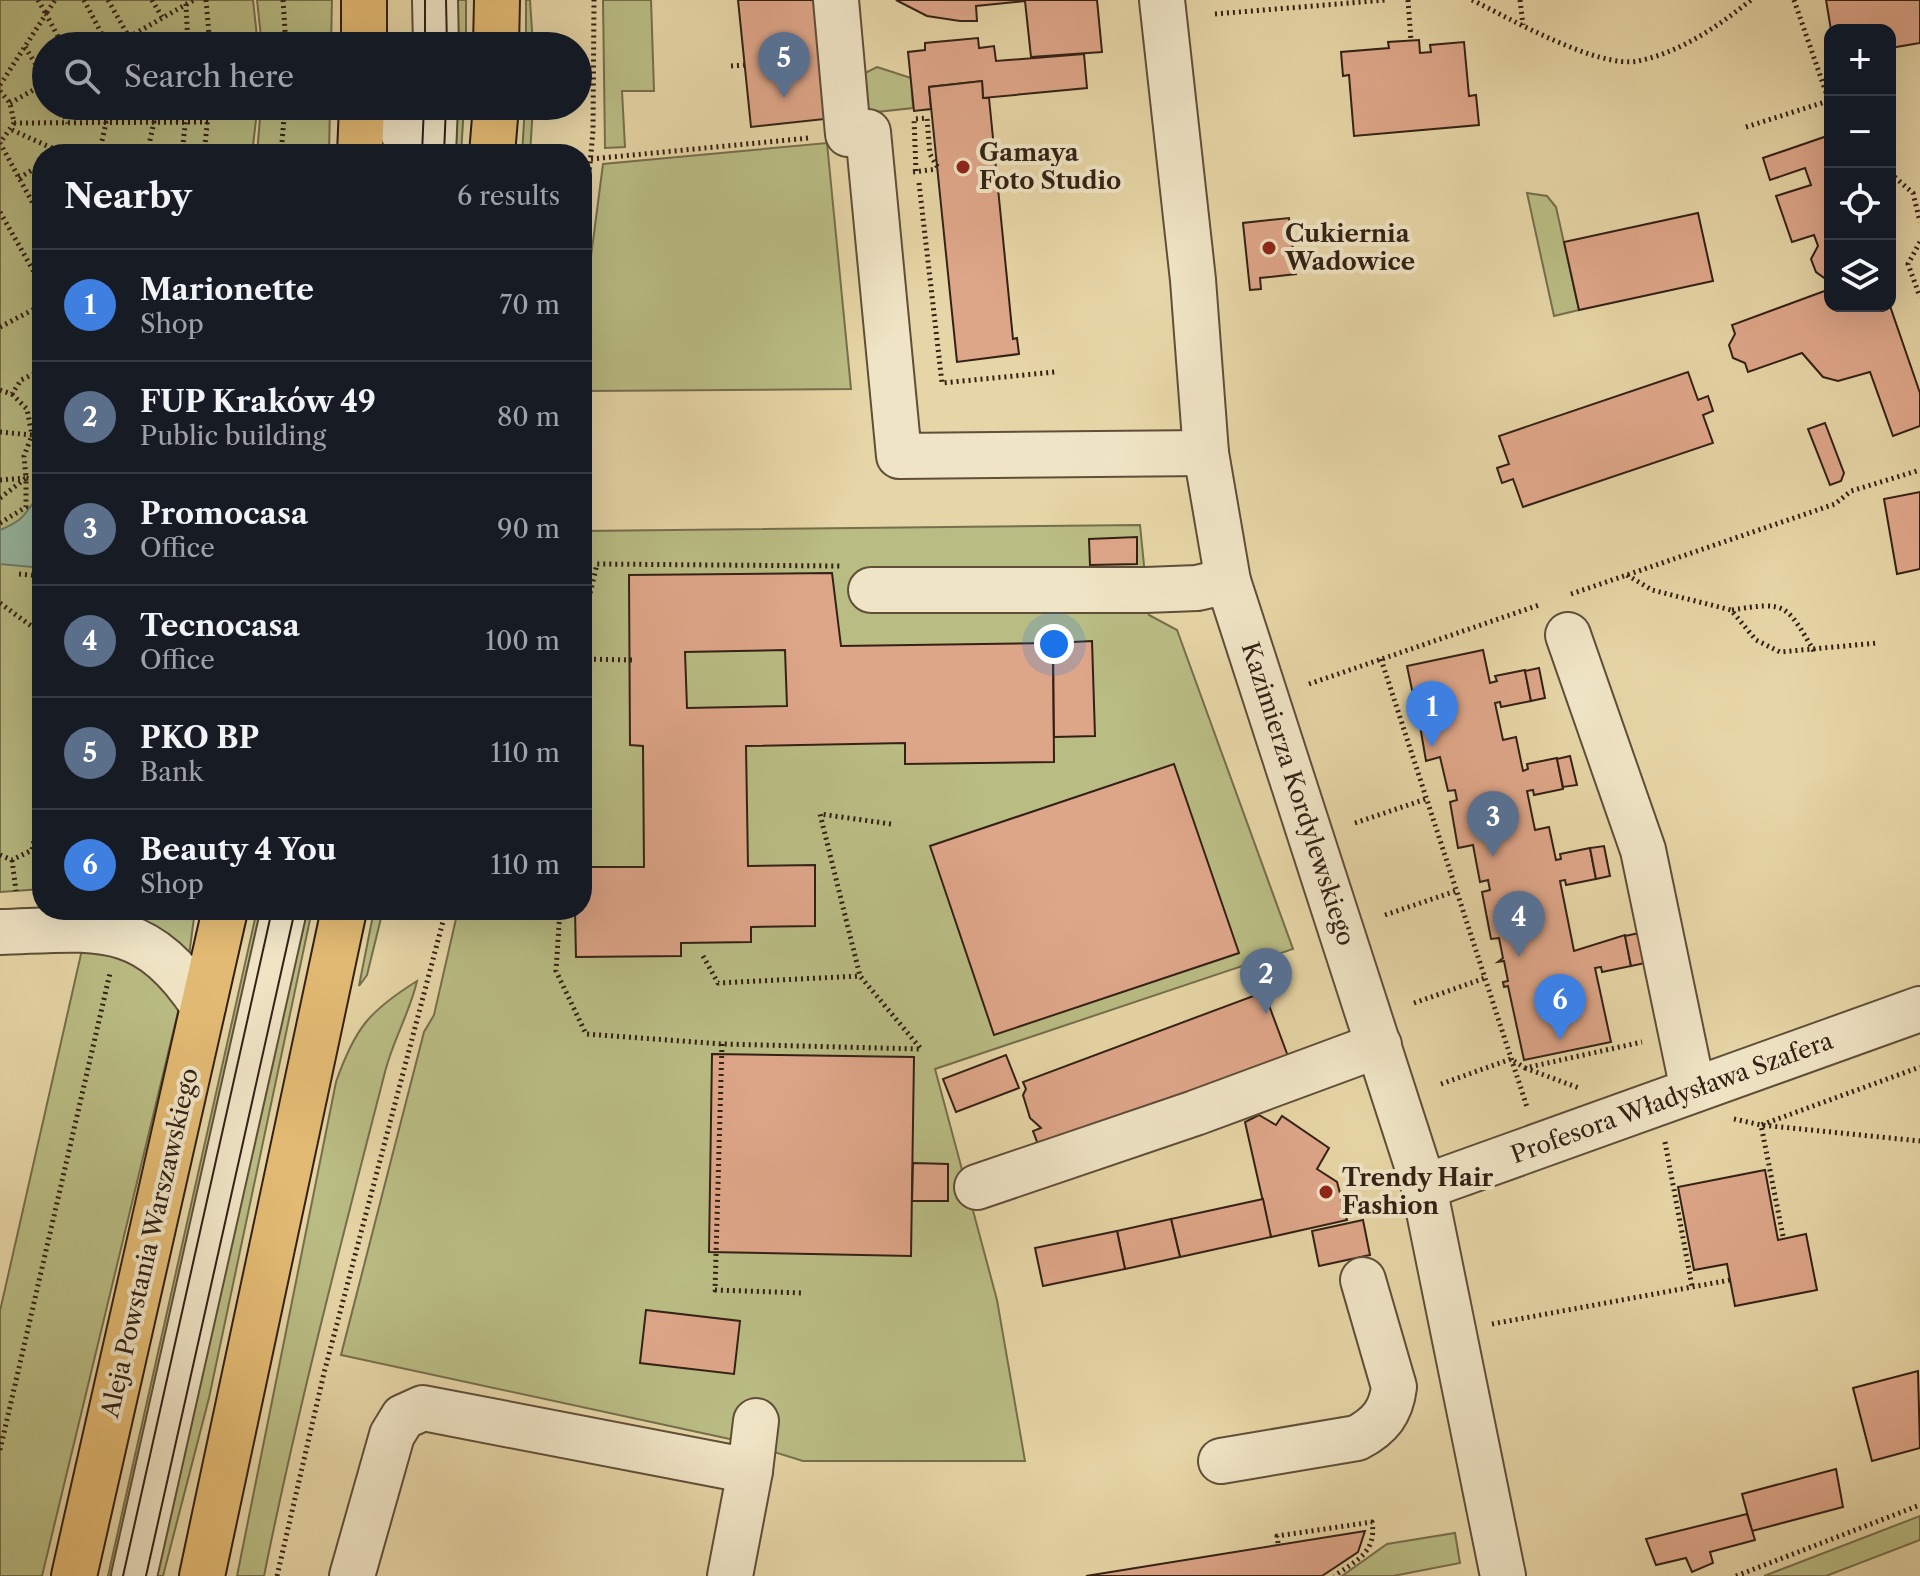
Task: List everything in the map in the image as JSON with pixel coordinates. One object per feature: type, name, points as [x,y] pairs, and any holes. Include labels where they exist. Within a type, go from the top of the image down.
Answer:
[{"type":"main road","points":[[496,32],[497,0]]},
{"type":"main road","points":[[360,144],[361,120]]},
{"type":"main road","points":[[493,144],[495,120]]},
{"type":"main road","name":"Aleja Powstania Warszawskiego","points":[[74,1576],[223,920]]},
{"type":"main road","points":[[202,1576],[342,920]]},
{"type":"street","points":[[435,0],[436,32]]},
{"type":"street","points":[[836,0],[848,134],[868,132],[899,456],[1206,453]]},
{"type":"street","name":"Kazimierza Kordylewskiego","points":[[1162,0],[1193,280],[1206,453],[1228,581],[1424,1187],[1499,1575]]},
{"type":"street","points":[[398,120],[407,144]]},
{"type":"street","points":[[433,144],[434,120]]},
{"type":"street","points":[[861,578],[1146,590],[1197,588],[1228,581]]},
{"type":"street","points":[[1568,635],[1643,850],[1706,1103]]},
{"type":"street","points":[[9,914],[32,919]]},
{"type":"street","points":[[35,920],[79,930],[121,933],[165,957],[203,1006]]},
{"type":"street","points":[[134,1576],[282,920]]},
{"type":"street","name":"Profesora Władysława Szafera","points":[[1424,1187],[1706,1103],[1920,1009]]},
{"type":"street","points":[[977,1187],[1195,1113],[1379,1045]]},
{"type":"street","points":[[1221,1461],[1357,1438],[1373,1430],[1384,1417],[1392,1403],[1394,1387],[1363,1280]]},
{"type":"street","points":[[352,1576],[392,1435],[403,1417],[423,1408],[750,1471]]},
{"type":"street","points":[[730,1576],[756,1421]]},
{"type":"path","points":[[38,0],[56,32]]},
{"type":"path","points":[[35,32],[55,0]]},
{"type":"path","points":[[84,0],[103,32]]},
{"type":"path","points":[[108,0],[125,32]]},
{"type":"path","points":[[152,0],[162,17]]},
{"type":"path","points":[[136,32],[194,0]]},
{"type":"path","points":[[206,0],[209,32]]},
{"type":"path","points":[[283,0],[285,32]]},
{"type":"path","points":[[592,106],[594,0]]},
{"type":"path","points":[[1215,14],[1386,0]]},
{"type":"path","points":[[1408,0],[1411,41]]},
{"type":"path","points":[[1473,0],[1523,26],[1591,55],[1635,62],[1686,44],[1719,26],[1751,0]]},
{"type":"path","points":[[1520,0],[1523,26]]},
{"type":"path","points":[[1794,0],[1827,96]]},
{"type":"path","points":[[186,4],[187,32]]},
{"type":"path","points":[[32,36],[0,88],[10,103],[13,126],[0,143],[32,202]]},
{"type":"path","points":[[25,47],[32,59]]},
{"type":"path","points":[[731,66],[744,65]]},
{"type":"path","points":[[10,103],[32,90]]},
{"type":"path","points":[[1746,127],[1824,104]]},
{"type":"path","points":[[927,118],[930,154],[938,169],[916,171],[914,119],[927,118]]},
{"type":"path","points":[[101,144],[104,120]]},
{"type":"path","points":[[282,144],[284,120]]},
{"type":"path","points":[[591,144],[592,120]]},
{"type":"path","points":[[149,144],[154,122]]},
{"type":"path","points":[[183,144],[186,122]]},
{"type":"path","points":[[13,126],[209,122],[206,144]]},
{"type":"path","points":[[13,126],[44,144]]},
{"type":"path","points":[[592,159],[848,134]]},
{"type":"path","points":[[19,178],[32,170]]},
{"type":"path","points":[[1896,178],[1920,197]]},
{"type":"path","points":[[919,183],[942,383],[1055,372]]},
{"type":"path","points":[[1913,193],[1920,222]]},
{"type":"path","points":[[0,212],[32,268]]},
{"type":"path","points":[[1920,242],[1908,264],[1920,297]]},
{"type":"path","points":[[0,326],[32,310]]},
{"type":"path","points":[[12,394],[21,380],[32,375]]},
{"type":"path","points":[[0,390],[12,394],[27,409],[32,435],[24,456],[26,507],[0,523]]},
{"type":"path","points":[[0,432],[32,435]]},
{"type":"path","points":[[1835,504],[1851,491],[1920,470]]},
{"type":"path","points":[[0,498],[26,478]]},
{"type":"path","points":[[0,480],[32,479]]},
{"type":"path","points":[[592,585],[597,564],[861,578]]},
{"type":"path","points":[[19,574],[32,575]]},
{"type":"path","points":[[1627,575],[1652,590],[1731,610],[1772,603],[1792,613],[1815,651]]},
{"type":"path","points":[[0,603],[32,627]]},
{"type":"path","points":[[1731,610],[1756,640],[1780,652],[1877,643]]},
{"type":"path","points":[[592,659],[632,660]]},
{"type":"path","points":[[1381,659],[1532,1122]]},
{"type":"path","points":[[1355,823],[1426,799]]},
{"type":"path","points":[[559,920],[556,971],[586,1034],[722,1044],[921,1049],[860,976],[820,814],[891,824]]},
{"type":"path","points":[[0,855],[12,860],[32,850]]},
{"type":"path","points":[[9,914],[12,860]]},
{"type":"path","points":[[1385,915],[1456,891]]},
{"type":"path","points":[[277,1576],[324,1373],[443,920]]},
{"type":"path","points":[[0,1450],[39,1269],[121,933]]},
{"type":"path","points":[[703,956],[718,983],[860,976]]},
{"type":"path","points":[[1414,1003],[1485,978]]},
{"type":"path","points":[[1511,1059],[1525,1068],[1652,1040]]},
{"type":"path","points":[[722,1044],[715,1290],[804,1293]]},
{"type":"path","points":[[1441,1084],[1511,1059]]},
{"type":"path","points":[[1761,1125],[1920,1067]]},
{"type":"path","points":[[1706,1103],[1761,1125],[1920,1141]]},
{"type":"path","points":[[1761,1125],[1783,1236]]},
{"type":"path","points":[[1663,1129],[1692,1286]]},
{"type":"path","points":[[1492,1324],[1730,1280]]},
{"type":"path","points":[[1488,1310],[1495,1338]]},
{"type":"path","points":[[1736,1576],[1920,1505]]},
{"type":"path","points":[[1278,1543],[1277,1536],[1372,1522],[1375,1538],[1367,1554],[1334,1576]]},
{"type":"green space","points":[[0,0],[253,0],[256,32],[32,32],[32,120],[256,120],[253,144],[32,144],[32,890],[0,892]]},
{"type":"green space","points":[[257,0],[332,0],[331,32],[260,32]]},
{"type":"green space","points":[[456,0],[466,0],[466,32],[457,32]]},
{"type":"green space","points":[[526,0],[530,0],[532,32],[526,32]]},
{"type":"green space","points":[[603,0],[651,0],[654,91],[622,91],[625,147],[605,148]]},
{"type":"green space","points":[[877,67],[911,78],[913,108],[857,114],[861,75]]},
{"type":"green space","points":[[260,120],[330,120],[329,144],[258,144]]},
{"type":"green space","points":[[455,120],[463,120],[462,144],[454,144]]},
{"type":"green space","points":[[524,120],[532,120],[531,144],[523,144]]},
{"type":"green space","points":[[827,143],[851,389],[592,391],[592,249],[603,164]]},
{"type":"green space","points":[[1527,193],[1547,196],[1556,207],[1579,310],[1554,316]]},
{"type":"green space","points":[[1140,525],[1149,615],[1177,630],[1293,949],[935,1069],[997,1300],[1025,1461],[803,1461],[739,1441],[341,1355],[424,1032],[434,1015],[456,920],[592,920],[592,531]]},
{"type":"green space","points":[[89,920],[194,920],[186,979],[42,1576],[0,1576],[0,1311]]},
{"type":"green space","points":[[255,920],[263,920],[116,1576],[108,1576]]},
{"type":"green space","points":[[301,920],[310,920],[209,1398],[163,1576],[154,1576]]},
{"type":"green space","points":[[372,920],[381,920],[367,975],[359,986]]},
{"type":"green space","points":[[417,981],[388,1060],[306,1386],[264,1576],[237,1576],[336,1082],[357,1034],[366,1022],[387,1002]]},
{"type":"green space","points":[[1920,1516],[1920,1540],[1826,1576],[1764,1576]]},
{"type":"green space","points":[[1455,1533],[1460,1563],[1393,1576],[1342,1576],[1387,1544]]},
{"type":"shaded area","points":[[32,504],[32,567],[0,564],[0,530],[22,517]]},
{"type":"building","points":[[738,0],[814,0],[824,102],[834,118],[751,127]]},
{"type":"building","points":[[896,0],[1097,0],[1102,52],[1031,57],[1025,1],[976,6],[977,21],[960,21],[927,16]]},
{"type":"building","points":[[1826,0],[1920,0],[1920,43],[1896,47],[1896,24],[1830,24]]},
{"type":"building","points":[[978,38],[979,48],[994,46],[996,61],[1084,54],[1087,88],[983,98],[982,81],[929,87],[931,109],[914,111],[908,52],[925,50],[925,43]]},
{"type":"building","points":[[1419,40],[1420,53],[1431,52],[1430,45],[1464,42],[1469,96],[1476,95],[1479,125],[1354,136],[1349,75],[1343,76],[1341,52],[1389,48],[1388,42]]},
{"type":"building","points":[[982,81],[983,98],[989,98],[1013,339],[1017,338],[1019,354],[957,362],[929,87]]},
{"type":"building","points":[[1824,137],[1824,278],[1816,272],[1811,259],[1818,246],[1814,235],[1792,242],[1776,196],[1811,185],[1805,168],[1770,180],[1763,158]]},
{"type":"building","points":[[1698,213],[1713,281],[1579,310],[1564,242]]},
{"type":"building","name":"Cukiernia Wadowice","points":[[1289,218],[1296,274],[1260,278],[1261,289],[1250,290],[1243,223]]},
{"type":"building","points":[[1824,291],[1824,312],[1892,312],[1920,393],[1920,426],[1893,436],[1870,372],[1838,381],[1823,377],[1802,353],[1748,372],[1745,363],[1733,358],[1729,345],[1735,334],[1732,325]]},
{"type":"building","points":[[1688,372],[1698,400],[1708,396],[1713,411],[1703,415],[1713,443],[1523,507],[1513,479],[1502,483],[1497,468],[1509,464],[1499,436]]},
{"type":"building","points":[[1825,423],[1844,473],[1841,481],[1830,485],[1808,429]]},
{"type":"building","points":[[1920,492],[1920,569],[1897,574],[1884,499]]},
{"type":"building","points":[[1137,537],[1137,564],[1090,565],[1089,539]]},
{"type":"building","points":[[832,573],[841,646],[1053,643],[1054,762],[905,764],[905,743],[746,746],[748,866],[815,865],[815,926],[751,927],[751,942],[681,943],[681,956],[576,957],[575,920],[592,920],[592,867],[644,867],[643,746],[630,745],[629,575]],"holes":[[[785,650],[787,706],[687,708],[685,652]]]},
{"type":"building","points":[[1092,641],[1095,736],[1054,737],[1053,643]]},
{"type":"building","points":[[1483,650],[1490,683],[1497,681],[1495,676],[1525,670],[1531,701],[1501,707],[1500,702],[1495,703],[1503,740],[1516,737],[1523,771],[1528,769],[1527,764],[1557,758],[1563,789],[1534,795],[1533,790],[1527,791],[1535,830],[1549,827],[1556,860],[1561,859],[1560,854],[1590,848],[1596,879],[1566,885],[1565,880],[1560,881],[1574,951],[1625,935],[1631,966],[1602,972],[1601,967],[1595,968],[1611,1042],[1524,1060],[1508,986],[1504,987],[1503,982],[1508,981],[1504,961],[1498,962],[1503,958],[1499,938],[1491,939],[1482,892],[1490,890],[1488,880],[1480,882],[1473,845],[1458,848],[1450,802],[1457,800],[1455,790],[1448,791],[1440,757],[1426,761],[1418,714],[1426,713],[1424,703],[1415,704],[1407,666]]},
{"type":"building","points":[[1539,668],[1545,698],[1531,701],[1525,671]]},
{"type":"building","points":[[1570,756],[1577,785],[1563,787],[1557,759]]},
{"type":"building","points":[[1174,764],[1239,953],[994,1035],[930,846]]},
{"type":"building","points":[[1604,846],[1610,876],[1596,879],[1590,848]]},
{"type":"building","points":[[1639,933],[1645,963],[1631,966],[1625,936]]},
{"type":"building","points":[[1264,992],[1289,1059],[1042,1155],[1033,1131],[1041,1128],[1030,1118],[1023,1095],[1026,1089],[1023,1082]]},
{"type":"building","points":[[712,1054],[914,1057],[911,1256],[709,1252]]},
{"type":"building","points":[[1006,1055],[1019,1088],[956,1112],[943,1079]]},
{"type":"building","points":[[1259,1115],[1276,1125],[1282,1116],[1329,1148],[1317,1169],[1337,1182],[1347,1220],[1271,1237],[1245,1122]]},
{"type":"building","points":[[913,1163],[948,1164],[948,1201],[912,1201]]},
{"type":"building","points":[[1765,1170],[1778,1240],[1806,1234],[1817,1290],[1735,1306],[1727,1264],[1694,1270],[1678,1187]]},
{"type":"building","points":[[1263,1199],[1271,1237],[1180,1257],[1171,1219]]},
{"type":"building","points":[[1171,1219],[1180,1257],[1125,1269],[1117,1231]]},
{"type":"building","points":[[1363,1220],[1370,1255],[1319,1266],[1312,1231]]},
{"type":"building","points":[[1117,1231],[1125,1269],[1043,1286],[1035,1248]]},
{"type":"building","points":[[646,1310],[740,1321],[734,1374],[640,1363]]},
{"type":"building","points":[[1918,1371],[1920,1448],[1872,1461],[1853,1388]]},
{"type":"building","points":[[1836,1469],[1843,1507],[1752,1531],[1742,1494]]},
{"type":"building","points":[[1747,1514],[1755,1540],[1710,1552],[1713,1563],[1692,1572],[1686,1558],[1656,1565],[1646,1539]]},
{"type":"building","points":[[1365,1531],[1358,1552],[1322,1576],[1086,1576]]},
{"type":"tram line","points":[[425,0],[425,32]]},
{"type":"tram line","points":[[446,0],[447,32]]},
{"type":"tram line","points":[[422,144],[423,120]]},
{"type":"tram line","points":[[444,144],[445,120]]},
{"type":"tram line","points":[[123,1576],[270,920]]},
{"type":"tram line","points":[[146,1576],[293,920]]},
{"type":"place","name":"PKO BP","points":[[784,98]]},
{"type":"place","name":"Gamaya Foto Studio","points":[[963,167]]},
{"type":"place","name":"Cukiernia Wadowice","points":[[1269,248]]},
{"type":"place","name":"Marionette","points":[[1432,747]]},
{"type":"place","name":"Promocasa","points":[[1493,857]]},
{"type":"place","name":"Tecnocasa","points":[[1519,957]]},
{"type":"place","name":"FUP Kraków 49","points":[[1266,1014]]},
{"type":"place","name":"Beauty 4 You","points":[[1560,1040]]},
{"type":"place","name":"Trendy Hair Fashion","points":[[1326,1192]]}]
